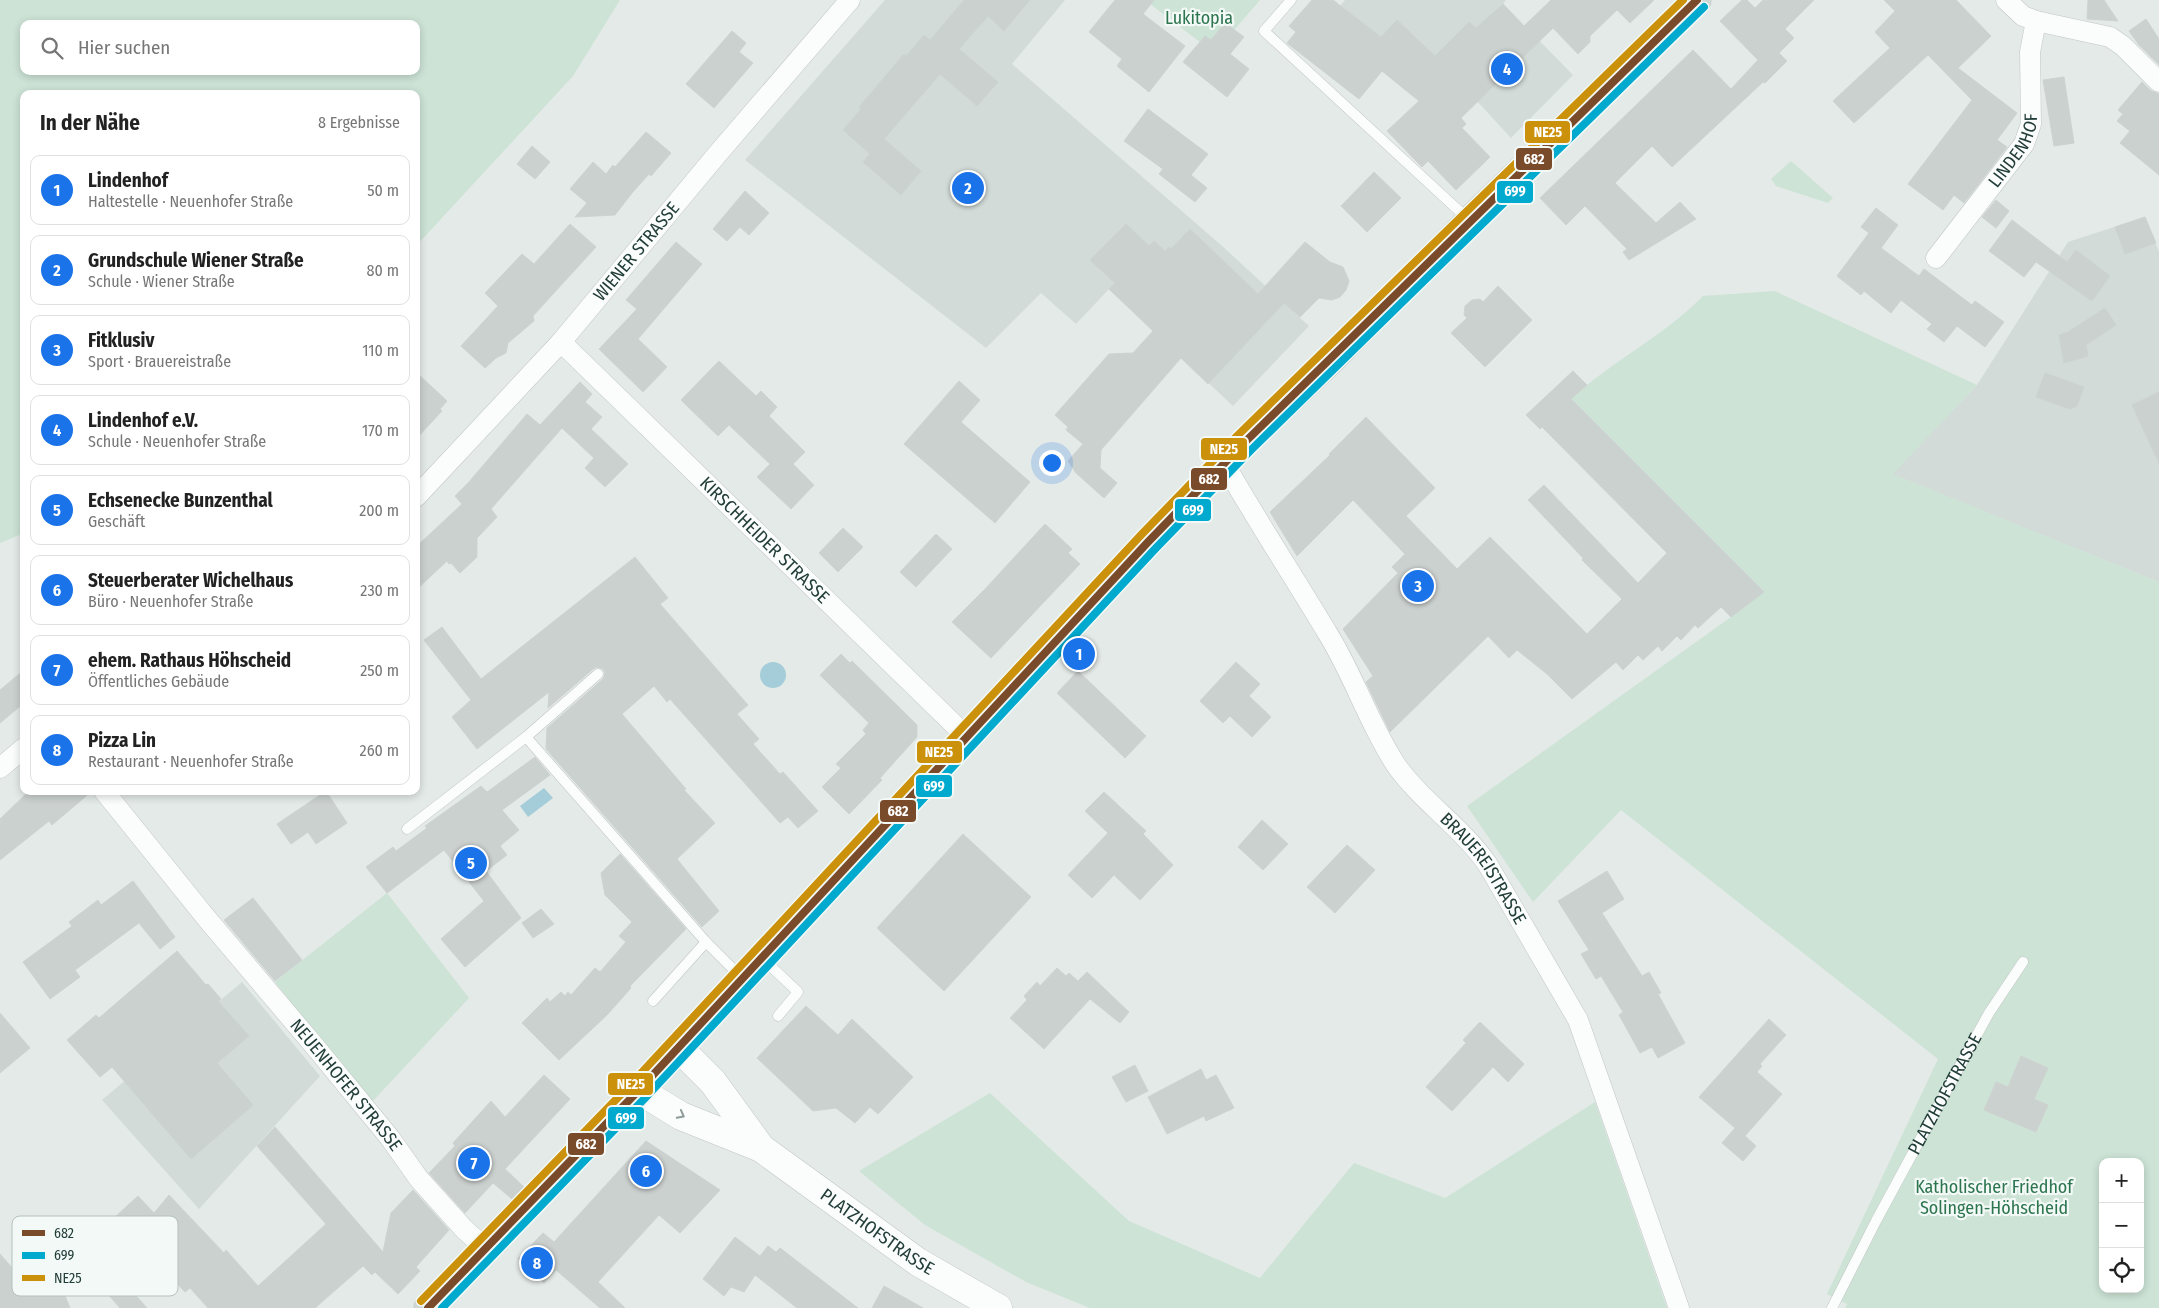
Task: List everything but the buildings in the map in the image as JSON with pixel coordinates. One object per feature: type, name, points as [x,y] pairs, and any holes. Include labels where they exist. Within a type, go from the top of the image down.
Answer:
[{"type":"main road","points":[[428,1308],[639,1090],[761,957],[1224,463],[1332,359],[1470,220],[1697,0]]},
{"type":"main road","name":"PLATZHOFSTRASSE","points":[[678,1047],[713,1082],[761,1148]]},
{"type":"main road","name":"PLATZHOFSTRASSE","points":[[639,1090],[681,1116],[761,1148],[918,1262],[998,1308]]},
{"type":"street","name":"WIENER STRASSE","points":[[420,493],[561,342],[720,151],[850,0]]},
{"type":"street","points":[[2006,0],[2023,16],[2036,21],[2110,37],[2123,46],[2159,82]]},
{"type":"street","name":"LINDENHOF","points":[[1936,258],[2024,144],[2031,124],[2030,52],[2036,21]]},
{"type":"street","name":"KIRSCHHEIDER STRASSE","points":[[561,342],[967,737]]},
{"type":"street","name":"BRAUEREISTRASSE","points":[[1224,463],[1328,634],[1376,730],[1397,765],[1415,788],[1474,845],[1488,865],[1578,1020],[1679,1308]]},
{"type":"street","points":[[0,768],[20,751]]},
{"type":"street","name":"NEUENHOFER STRASSE","points":[[107,795],[208,920],[390,1138],[419,1179],[464,1229],[486,1249]]},
{"type":"lane","points":[[1291,0],[1264,31],[1470,220]]},
{"type":"lane","points":[[407,829],[526,737],[598,674]]},
{"type":"lane","points":[[526,737],[706,942],[742,978]]},
{"type":"lane","points":[[653,1001],[706,942]]},
{"type":"lane","points":[[761,957],[798,992],[778,1016]]},
{"type":"lane","name":"PLATZHOFSTRASSE","points":[[1832,1308],[1976,1035],[1989,1012],[2023,962]]},
{"type":"shaded area","points":[[885,0],[1065,0],[1012,64],[1221,245],[1309,326],[1233,406],[1109,289],[1076,324],[1041,293],[986,348],[745,160]]},
{"type":"shaded area","points":[[1345,0],[1506,0],[1503,4],[1573,75],[1511,138],[1442,63],[1381,37],[1340,6]]},
{"type":"shaded area","points":[[2145,217],[2159,252],[2159,582],[1892,474],[1977,385],[2068,242]]},
{"type":"shaded area","points":[[242,982],[320,1076],[199,1209],[102,1100]]},
{"type":"green space","points":[[0,0],[620,0],[573,76],[420,242],[420,90],[20,90],[20,535],[0,543]]},
{"type":"green space","name":"Lukitopia","points":[[1151,0],[1260,0],[1234,30],[1225,23],[1211,40],[1205,36],[1200,42],[1150,4]]},
{"type":"green space","points":[[1791,161],[1833,198],[1828,203],[1776,186],[1771,179]]},
{"type":"green space","name":"Katholischer Friedhof Solingen-Höhscheid","points":[[1775,291],[1977,385],[1893,474],[2159,582],[2159,1308],[1845,1308],[1847,1304],[1827,1294],[1938,1059],[1621,810],[1533,902],[1467,806],[1731,617],[1571,399],[1603,372],[1672,324],[1703,296]]},
{"type":"green space","points":[[387,893],[469,998],[371,1103],[275,982]]},
{"type":"green space","points":[[990,1093],[1129,1221],[1260,1278],[1354,1163],[1445,1198],[1595,1102],[1667,1308],[1090,1308],[1026,1282],[925,1225],[859,1171]]},
{"type":"water","points":[[773,662],[782,666],[786,675],[782,684],[773,688],[764,684],[760,675],[764,666]]},
{"type":"water","points":[[544,788],[553,798],[528,817],[520,806]]},
{"type":"transit line","name":"NE25","points":[[421,1301],[632,1083],[1141,535],[1237,436],[1683,0]]},
{"type":"transit line","name":"682","points":[[428,1308],[639,1090],[1148,542],[1244,443],[1697,0]]},
{"type":"transit line","name":"699","points":[[442,1308],[646,1097],[1155,549],[1251,450],[1704,7]]},
{"type":"place","name":"Lindenhof e.V.","points":[[1507,69]]},
{"type":"place","name":"Grundschule Wiener Straße","points":[[968,188]]},
{"type":"place","name":"Fitklusiv","points":[[1418,586]]},
{"type":"place","name":"Lindenhof","points":[[1079,654]]},
{"type":"place","name":"Echsenecke Bunzenthal","points":[[471,863]]},
{"type":"place","name":"ehem. Rathaus Höhscheid","points":[[474,1163]]},
{"type":"place","name":"Steuerberater Wichelhaus","points":[[646,1171]]},
{"type":"place","name":"Pizza Lin","points":[[537,1263]]}]
